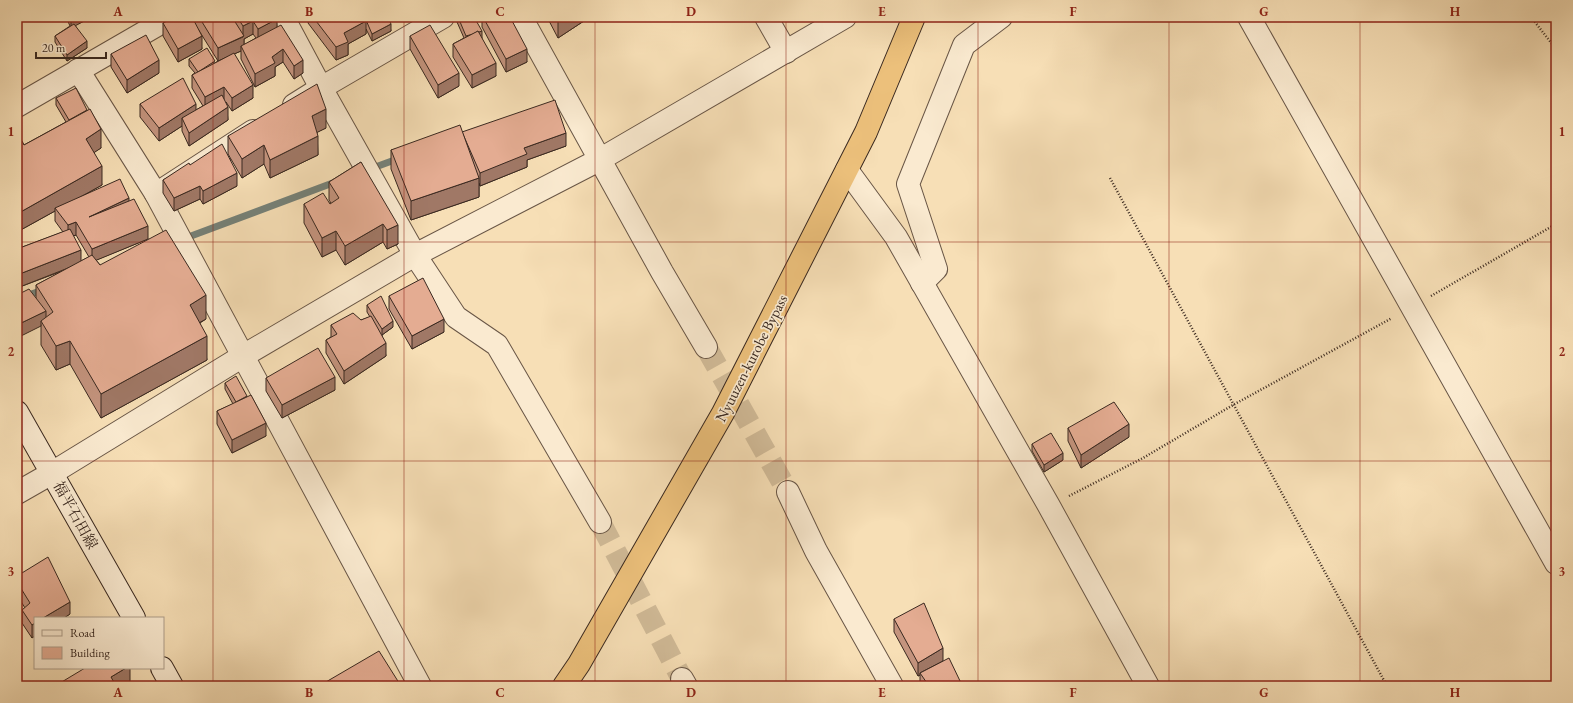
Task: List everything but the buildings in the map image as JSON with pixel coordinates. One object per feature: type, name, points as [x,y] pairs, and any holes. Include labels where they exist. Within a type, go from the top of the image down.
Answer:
[{"type":"highway","name":"Nyuuzen-kurobe Bypass","points":[[564,686],[579,664],[723,413],[866,132],[914,17]]},
{"type":"street","points":[[17,106],[171,17]]},
{"type":"street","points":[[283,17],[321,88],[415,255],[456,317],[498,345],[600,522]]},
{"type":"street","points":[[156,194],[321,88],[443,17]]},
{"type":"street","points":[[521,17],[599,160],[706,347]]},
{"type":"street","points":[[766,17],[786,52]]},
{"type":"street","points":[[17,493],[243,356],[415,255],[599,160],[845,17]]},
{"type":"street","points":[[922,283],[936,269],[908,184],[964,45],[1001,17]]},
{"type":"street","points":[[1249,17],[1556,562]]},
{"type":"street","points":[[78,70],[156,194],[420,686]]},
{"type":"street","points":[[847,170],[896,237],[1049,506],[1148,686]]},
{"type":"street","name":"福平石田線","points":[[17,412],[133,617]]},
{"type":"street","points":[[788,492],[816,551],[892,686]]},
{"type":"street","points":[[163,669],[172,686]]},
{"type":"path","points":[[1531,17],[1556,49]]},
{"type":"path","points":[[1110,178],[1387,686]]},
{"type":"path","points":[[1049,506],[1143,458],[1233,405]]},
{"type":"waterway","points":[[370,169],[400,158]]},
{"type":"waterway","points":[[183,239],[338,181]]},
{"type":"waterway","points":[[17,299],[43,290]]},
{"type":"tunnel","points":[[706,347],[788,492]]},
{"type":"tunnel","points":[[600,522],[682,679]]}]
